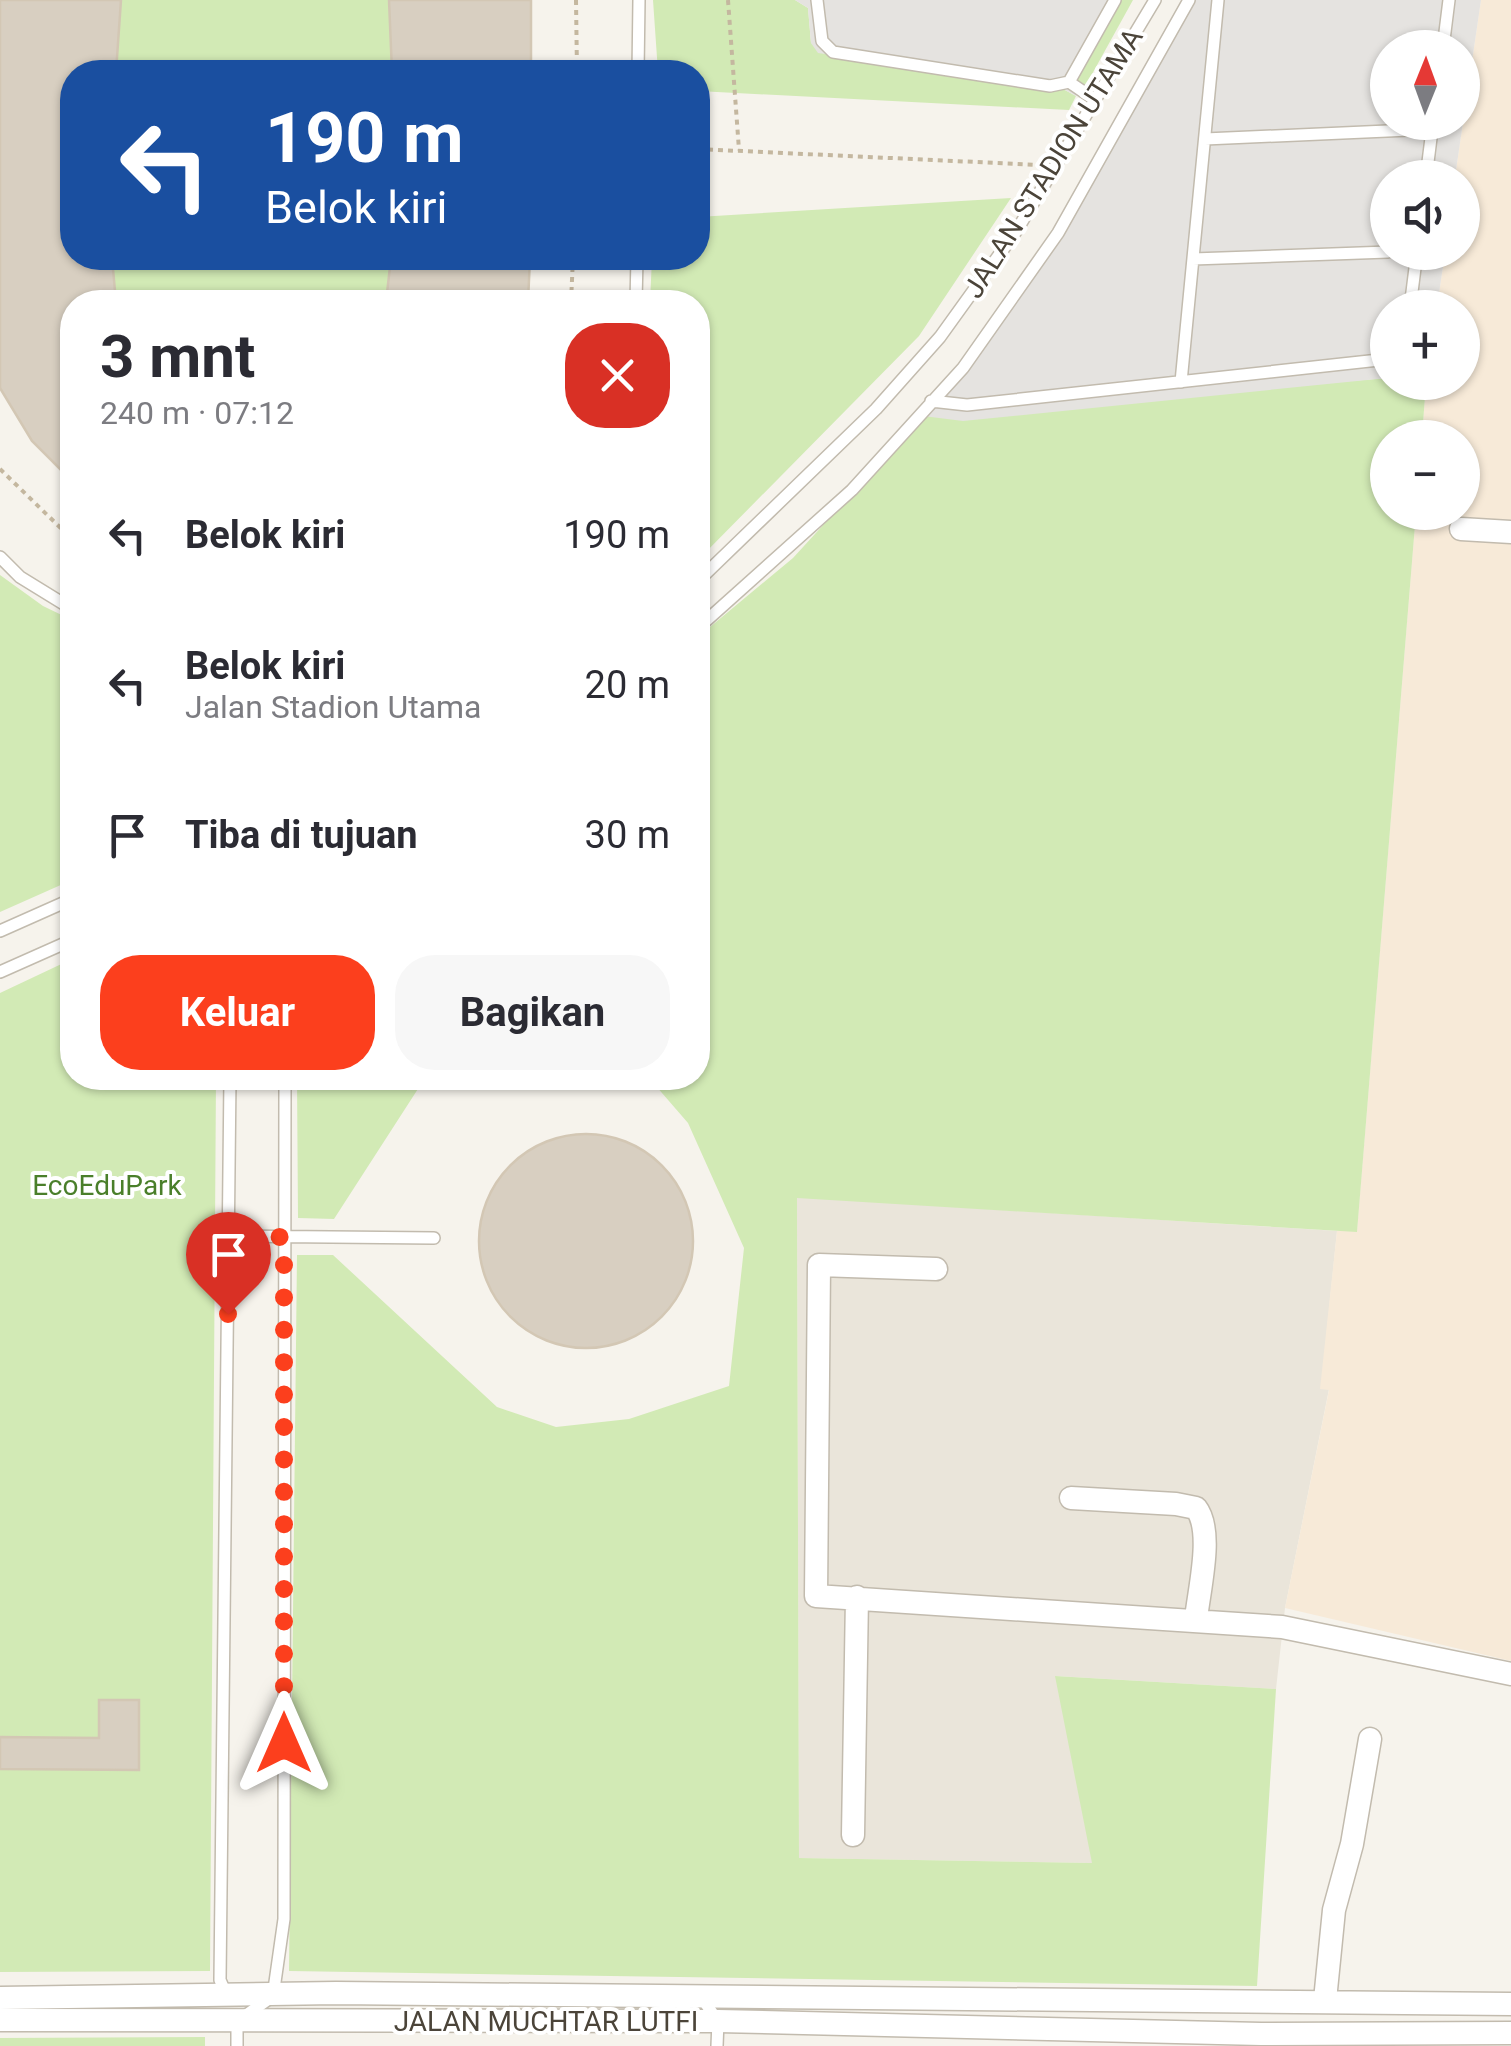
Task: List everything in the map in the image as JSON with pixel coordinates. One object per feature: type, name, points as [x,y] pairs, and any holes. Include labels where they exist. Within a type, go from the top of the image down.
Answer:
[{"type":"street","points":[[1478,530],[1511,532]]},
{"type":"street","points":[[936,1268],[818,1265],[816,1596],[1196,1619],[1282,1628],[1511,1674]]},
{"type":"street","points":[[1071,1498],[1196,1508],[1204,1519],[1205,1534],[1196,1619]]},
{"type":"street","points":[[853,1835],[857,1597]]},
{"type":"street","points":[[1325,2000],[1334,1910],[1352,1844],[1370,1739]]},
{"type":"street","name":"JALAN MUCHTAR LUTFI","points":[[0,1998],[336,1993],[1511,2004]]},
{"type":"street","points":[[1260,2040],[1265,2000]]},
{"type":"street","name":"JALAN MUCHTAR LUTFI","points":[[0,2020],[718,2021],[1260,2040],[1500,2038]]},
{"type":"lane","points":[[638,60],[639,0]]},
{"type":"lane","points":[[817,0],[822,41],[832,52],[1050,86],[1069,82],[1094,99]]},
{"type":"lane","points":[[1069,82],[1115,0]]},
{"type":"lane","name":"JALAN STADION UTAMA","points":[[710,568],[876,409],[940,337],[1017,230],[1155,0]]},
{"type":"lane","name":"JALAN STADION UTAMA","points":[[710,617],[852,490],[963,368],[1058,233],[1189,0]]},
{"type":"lane","points":[[1180,382],[1218,0]]},
{"type":"lane","points":[[1445,30],[1449,0]]},
{"type":"lane","points":[[1204,138],[1370,129]]},
{"type":"lane","points":[[1193,259],[1370,253]]},
{"type":"lane","points":[[932,400],[968,405],[1370,361]]},
{"type":"lane","points":[[0,558],[20,577],[60,602]]},
{"type":"lane","points":[[0,930],[60,904]]},
{"type":"lane","points":[[0,972],[60,945]]},
{"type":"lane","points":[[230,1090],[220,1980],[238,2020],[237,2046]]},
{"type":"lane","points":[[238,2020],[273,1996],[284,1919],[284,1090]]},
{"type":"lane","points":[[228,1236],[434,1238]]},
{"type":"lane","points":[[702,1997],[718,2021],[717,2046]]},
{"type":"path","points":[[576,0],[577,60]]},
{"type":"path","points":[[728,0],[739,150]]},
{"type":"path","points":[[710,150],[1054,165]]},
{"type":"path","points":[[0,469],[60,526]]},
{"type":"shaded area","points":[[795,0],[1118,0],[1074,81],[1086,85],[1076,96],[1063,89],[818,53],[811,43],[808,8]]},
{"type":"shaded area","points":[[1194,0],[1481,0],[1477,30],[1370,30],[1370,140],[1460,140],[1457,160],[1370,160],[1370,270],[1442,270],[1440,290],[1370,290],[1370,380],[963,421],[923,416],[1061,235]]},
{"type":"shaded area","points":[[1481,0],[1511,0],[1511,1661],[1285,1608],[1329,1390],[1320,1389],[1337,1231],[1357,1231],[1415,530],[1480,530],[1480,420],[1423,420],[1425,400],[1480,400],[1480,290],[1440,290],[1442,270],[1480,270],[1480,160],[1457,160],[1460,140],[1480,140],[1480,30],[1477,30]]},
{"type":"shaded area","points":[[797,1197],[1337,1231],[1321,1388],[1329,1389],[1285,1608],[1276,1689],[1056,1676],[1093,1863],[799,1858]]},
{"type":"green space","points":[[0,0],[531,0],[531,60],[60,60],[60,270],[529,270],[529,290],[60,290],[60,469],[32,441],[0,388]]},
{"type":"green space","points":[[653,0],[795,0],[808,8],[811,43],[1063,89],[1076,96],[1069,110],[710,92],[710,60],[657,60]]},
{"type":"green space","points":[[1118,0],[1133,0],[1086,85],[1073,81]]},
{"type":"green space","points":[[1011,198],[919,336],[710,548],[710,290],[651,290],[651,270],[710,270],[710,216]]},
{"type":"green space","points":[[1370,379],[1370,400],[1425,400],[1423,420],[1370,420],[1370,530],[1415,530],[1357,1232],[797,1198],[799,1858],[1092,1863],[1055,1676],[1276,1689],[1257,1986],[289,1971],[297,1255],[333,1255],[497,1407],[556,1427],[629,1419],[729,1386],[744,1248],[688,1123],[659,1090],[710,1090],[710,627],[793,558],[923,416]]},
{"type":"green space","points":[[0,575],[60,614],[60,885],[0,912]]},
{"type":"green space","name":"EcoEduPark","points":[[60,965],[60,1090],[216,1090],[210,1971],[0,1972],[0,993]]},
{"type":"green space","points":[[297,1090],[417,1090],[334,1219],[298,1218]]},
{"type":"green space","points":[[205,2037],[205,2046],[0,2046],[0,2038]]},
{"type":"building","points":[[0,0],[121,0],[117,60],[60,60],[60,270],[113,270],[115,290],[60,290],[60,469],[32,441],[0,388]]},
{"type":"building","points":[[389,0],[531,0],[531,60],[392,60]]},
{"type":"building","points":[[390,270],[529,270],[529,290],[387,290]]},
{"type":"building","points":[[586,1134],[627,1142],[661,1166],[685,1200],[693,1241],[685,1282],[661,1316],[627,1340],[586,1348],[545,1340],[511,1316],[487,1282],[479,1241],[487,1200],[511,1166],[545,1142]]},
{"type":"building","points":[[99,1700],[139,1700],[139,1770],[0,1769],[0,1737],[99,1738]]},
{"type":"route","points":[[228,1314],[228,1236],[284,1237],[284,1743]]}]
